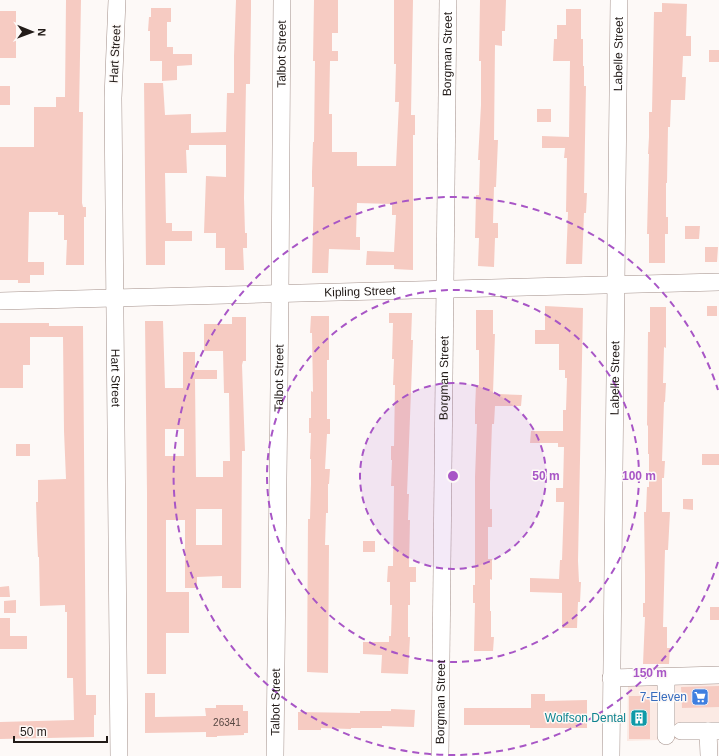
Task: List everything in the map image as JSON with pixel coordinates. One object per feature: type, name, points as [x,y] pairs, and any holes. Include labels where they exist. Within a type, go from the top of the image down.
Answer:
[{"type":"street","name":"Hart Street","points":[[117,0],[113,74],[119,756]]},
{"type":"street","name":"Talbot Street","points":[[275,756],[282,0]]},
{"type":"street","name":"Borgman Street","points":[[440,756],[448,0]]},
{"type":"street","name":"Labelle Street","points":[[611,756],[619,0]]},
{"type":"street","name":"Kipling Street","points":[[0,301],[719,282]]},
{"type":"street","points":[[611,678],[719,675]]},
{"type":"street","points":[[666,677],[673,734],[714,731],[709,756]]},
{"type":"shaded area","points":[[719,681],[719,738],[627,741],[628,683]]},
{"type":"building","points":[[66,0],[81,0],[79,112],[83,112],[82,203],[83,207],[86,207],[86,217],[84,217],[84,265],[66,265],[67,240],[64,240],[64,215],[58,215],[58,212],[29,212],[28,262],[44,262],[44,275],[30,275],[30,283],[18,283],[18,280],[0,280],[0,147],[34,147],[34,107],[56,107],[56,97],[65,97]]},
{"type":"building","points":[[236,0],[251,0],[250,84],[246,84],[244,198],[247,248],[243,248],[244,270],[225,270],[225,248],[216,248],[216,233],[204,233],[206,176],[226,177],[226,145],[189,145],[189,150],[186,150],[187,173],[165,173],[166,223],[172,223],[172,231],[192,231],[192,241],[165,241],[165,265],[146,265],[144,83],[163,83],[165,115],[191,114],[191,133],[226,132],[227,93],[234,93]]},
{"type":"building","points":[[314,0],[338,0],[338,33],[332,33],[332,51],[338,51],[338,61],[330,61],[329,114],[332,114],[332,152],[357,152],[357,166],[396,166],[399,102],[395,102],[396,64],[394,64],[394,0],[413,0],[411,115],[415,115],[415,135],[413,135],[413,270],[394,269],[394,265],[366,265],[367,251],[394,252],[396,215],[392,215],[392,204],[357,203],[356,237],[360,237],[360,250],[329,249],[328,273],[312,273],[314,187],[312,187],[312,172],[315,61],[313,61]]},
{"type":"building","points":[[480,0],[506,0],[505,31],[502,31],[502,46],[495,45],[494,140],[498,140],[493,223],[498,223],[498,238],[495,238],[494,267],[478,266],[479,238],[475,238],[476,195],[479,195],[480,160],[478,160],[481,105],[481,61],[479,61]]},
{"type":"building","points":[[662,3],[687,4],[686,36],[691,36],[691,56],[683,56],[682,77],[686,77],[685,100],[671,100],[670,127],[668,127],[666,217],[668,217],[668,234],[665,234],[665,263],[649,263],[649,234],[647,234],[648,154],[649,112],[652,112],[654,12],[662,12]]},
{"type":"building","points":[[151,8],[171,8],[171,22],[167,22],[167,47],[173,47],[173,54],[192,54],[192,65],[177,66],[177,80],[162,81],[162,61],[150,61],[150,31],[148,31]]},
{"type":"building","points":[[566,9],[581,9],[584,86],[586,86],[584,193],[587,193],[586,213],[584,213],[582,264],[566,264],[568,212],[566,212],[567,158],[564,158],[565,148],[542,148],[542,136],[569,137],[570,61],[553,61],[554,39],[557,39],[557,25],[566,25]]},
{"type":"building","points":[[0,11],[16,11],[16,58],[0,58]]},
{"type":"building","points":[[709,50],[719,50],[719,62],[709,62]]},
{"type":"building","points":[[0,86],[10,86],[10,105],[0,105]]},
{"type":"building","points":[[537,109],[551,109],[551,122],[537,122]]},
{"type":"building","points":[[685,226],[700,226],[699,239],[685,239]]},
{"type":"building","points":[[705,247],[718,247],[717,262],[705,262]]},
{"type":"building","points":[[545,306],[583,308],[578,561],[579,582],[581,582],[580,602],[578,602],[577,628],[562,628],[562,593],[530,592],[530,578],[559,579],[560,560],[562,560],[564,502],[556,502],[556,488],[563,488],[564,447],[558,447],[558,443],[530,443],[531,431],[563,431],[563,410],[566,410],[567,378],[565,378],[565,370],[559,370],[559,344],[535,344],[535,330],[545,330]]},
{"type":"building","points":[[707,306],[717,306],[717,316],[707,316]]},
{"type":"building","points":[[650,307],[666,307],[666,348],[664,347],[663,383],[666,383],[662,461],[665,461],[664,478],[662,478],[662,512],[670,512],[668,550],[665,550],[663,627],[667,627],[667,648],[670,648],[669,664],[643,664],[645,617],[643,617],[643,603],[645,603],[644,512],[646,512],[647,487],[649,487],[647,425],[648,332],[650,332]]},
{"type":"building","points":[[476,310],[493,310],[493,334],[495,334],[493,393],[522,395],[521,406],[495,406],[494,424],[492,424],[490,509],[492,509],[492,527],[488,527],[488,559],[492,559],[492,580],[490,579],[490,611],[491,637],[494,637],[493,651],[474,651],[475,603],[473,603],[473,585],[475,585],[475,477],[477,424],[475,424],[475,410],[476,385],[479,385],[479,350],[476,350]]},
{"type":"building","points":[[389,313],[412,313],[411,340],[413,340],[407,494],[409,494],[408,520],[410,520],[409,567],[416,567],[416,582],[410,582],[410,605],[408,605],[408,637],[410,637],[408,674],[381,673],[382,655],[363,654],[363,642],[389,642],[389,636],[391,636],[392,605],[390,605],[390,582],[387,582],[388,566],[393,566],[394,486],[391,486],[391,446],[394,446],[395,385],[393,385],[394,359],[392,359],[393,323],[389,323]]},
{"type":"building","points":[[311,316],[329,316],[327,419],[330,419],[330,434],[327,434],[325,469],[330,469],[325,545],[329,545],[328,673],[307,672],[308,519],[310,519],[311,484],[311,433],[309,433],[309,418],[311,418],[311,391],[313,392],[312,333],[310,333]]},
{"type":"building","points":[[232,317],[246,317],[246,361],[243,361],[242,365],[245,451],[242,451],[241,588],[222,588],[222,576],[197,577],[197,588],[185,588],[185,520],[166,520],[166,592],[189,592],[189,633],[166,633],[166,674],[147,674],[145,321],[163,321],[165,388],[183,388],[183,352],[195,352],[195,370],[217,370],[217,379],[195,379],[196,477],[223,477],[223,461],[230,461],[229,393],[224,393],[223,351],[204,351],[204,324],[232,324]],"holes":[[[165,429],[184,429],[184,456],[165,456]],[[196,509],[222,509],[222,545],[196,545]]]},
{"type":"building","points":[[0,323],[49,323],[49,326],[83,326],[86,695],[96,695],[94,737],[0,739],[0,722],[74,720],[73,678],[67,678],[67,612],[65,612],[65,605],[40,606],[36,502],[38,502],[38,480],[66,479],[63,337],[30,337],[30,365],[23,365],[23,388],[0,388]]},
{"type":"building","points":[[16,444],[30,444],[30,456],[16,456]]},
{"type":"building","points":[[702,454],[719,454],[719,465],[702,465]]},
{"type":"building","points":[[683,499],[693,499],[693,510],[683,509]]},
{"type":"building","points":[[363,541],[375,541],[375,552],[363,552]]},
{"type":"building","points":[[9,586],[10,597],[0,597],[0,587]]},
{"type":"building","points":[[16,600],[16,613],[4,613],[4,601]]},
{"type":"building","points":[[710,607],[719,607],[719,620],[710,620]]},
{"type":"building","points":[[0,618],[10,618],[10,636],[27,636],[27,649],[0,649]]},
{"type":"building","name":"7-Eleven","points":[[719,686],[719,707],[682,708],[681,687]]},
{"type":"building","points":[[145,693],[155,693],[155,717],[206,716],[205,708],[216,708],[216,705],[243,705],[243,711],[248,711],[248,733],[244,733],[244,735],[206,737],[206,732],[145,733]]},
{"type":"building","points":[[531,694],[545,694],[545,701],[587,700],[587,728],[530,728],[530,725],[464,725],[464,708],[531,708]]},
{"type":"building","name":"Wolfson Dental","points":[[629,696],[650,696],[650,739],[629,739]]},
{"type":"building","points":[[391,709],[415,710],[414,727],[382,726],[382,728],[321,728],[321,730],[298,730],[298,712],[360,713],[360,711],[391,711]]},
{"type":"place","name":"7-Eleven","points":[[700,697]]},
{"type":"place","name":"Wolfson Dental","points":[[639,718]]}]
